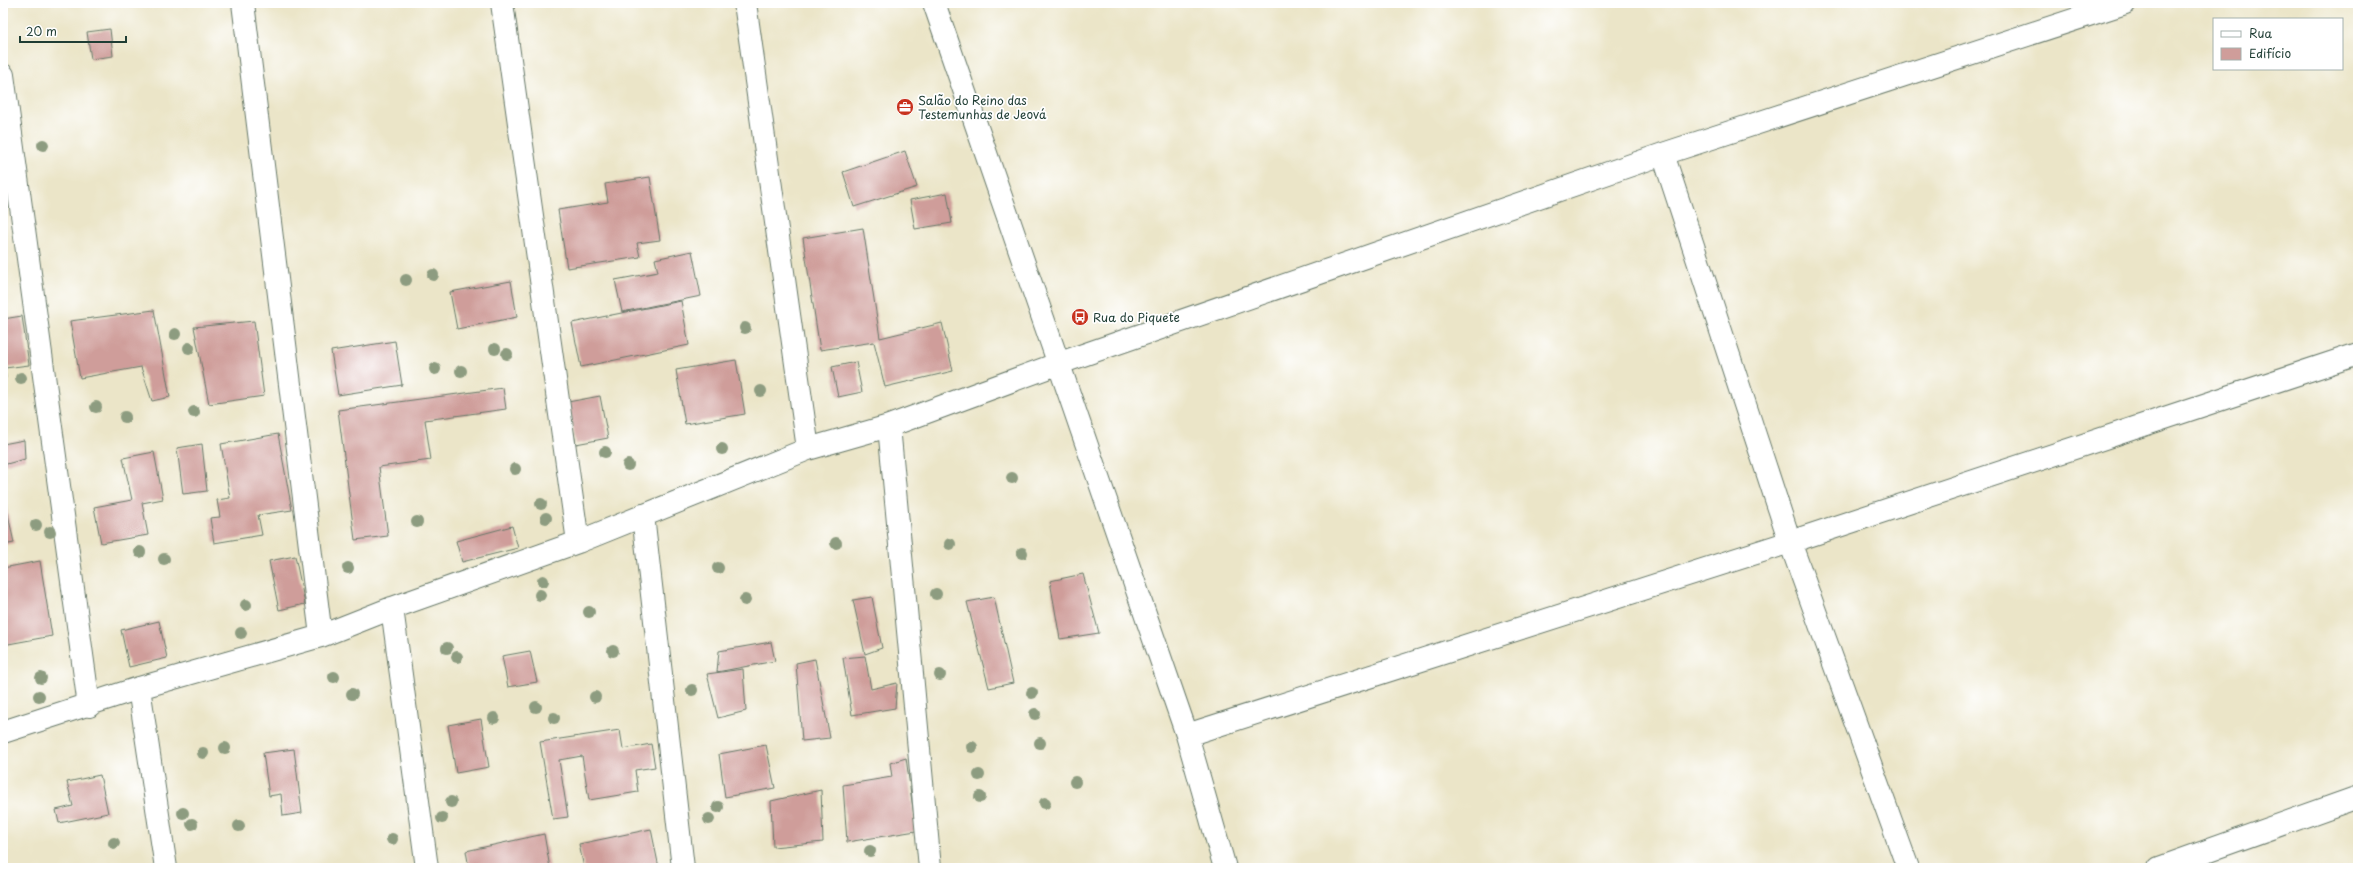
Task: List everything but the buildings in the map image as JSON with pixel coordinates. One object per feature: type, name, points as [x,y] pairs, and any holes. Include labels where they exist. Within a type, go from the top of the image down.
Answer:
[{"type":"street","points":[[243,3],[320,636]]},
{"type":"street","points":[[502,3],[578,542]]},
{"type":"street","points":[[745,3],[808,449]]},
{"type":"street","points":[[934,3],[1060,362],[1187,735],[1225,868]]},
{"type":"street","points":[[3,732],[89,706],[139,688],[320,636],[392,608],[578,542],[808,449],[889,426],[1060,362],[1663,154],[2125,3]]},
{"type":"street","points":[[3,75],[89,706]]},
{"type":"street","points":[[1663,154],[1790,542],[1908,868]]},
{"type":"street","points":[[1187,735],[1790,542],[2358,354]]},
{"type":"street","points":[[889,426],[930,868]]},
{"type":"street","points":[[643,515],[683,868]]},
{"type":"street","points":[[392,608],[427,868]]},
{"type":"street","points":[[139,688],[166,868]]},
{"type":"street","points":[[2159,868],[2358,797]]},
{"type":"place","name":"Salão do Reino das Testemunhas de Jeová","points":[[905,107]]},
{"type":"place","name":"Rua do Piquete","points":[[1080,317]]}]
